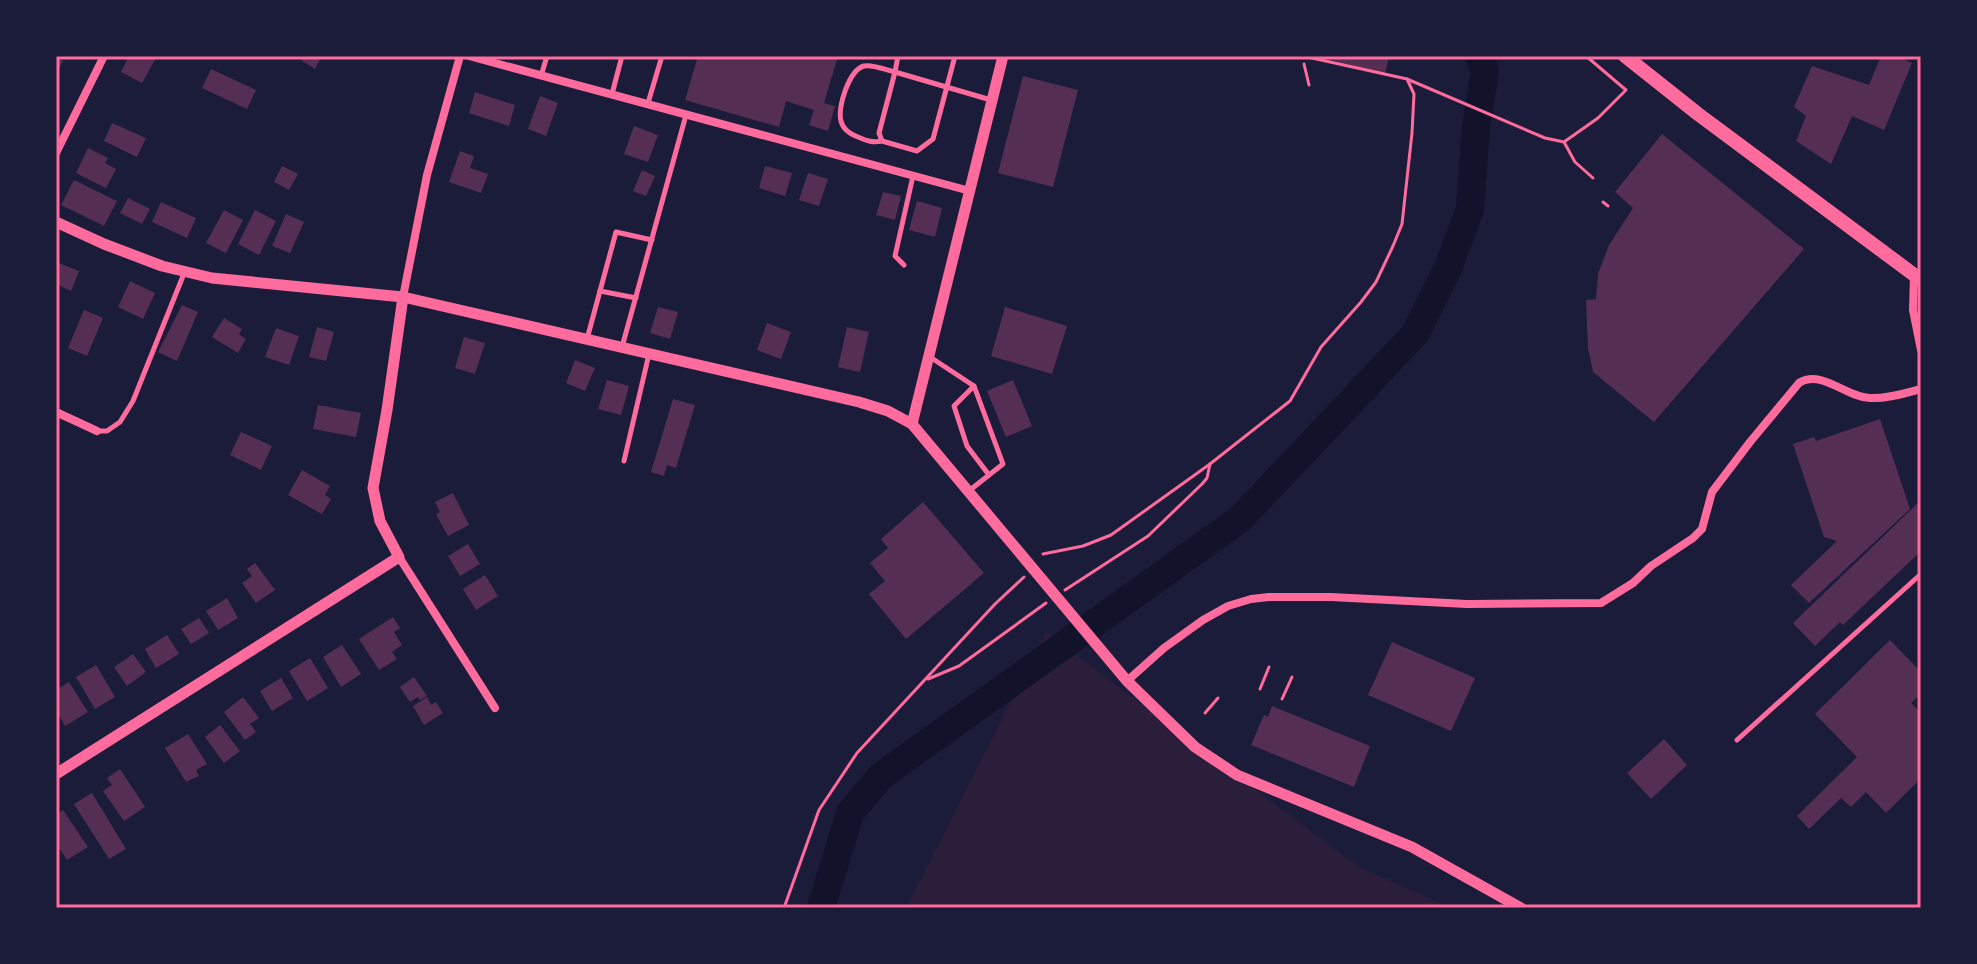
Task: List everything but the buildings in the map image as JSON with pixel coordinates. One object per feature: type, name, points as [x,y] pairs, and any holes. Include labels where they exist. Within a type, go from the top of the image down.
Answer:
[{"type":"main road","points":[[1625,56],[1917,277]]},
{"type":"street","points":[[56,153],[104,56]]},
{"type":"street","points":[[460,56],[427,175],[403,297],[373,488],[380,521],[399,557],[495,708]]},
{"type":"street","points":[[469,56],[970,191]]},
{"type":"street","points":[[912,424],[1003,56]]},
{"type":"street","points":[[56,222],[104,244],[212,278],[403,297],[888,411],[912,424],[1127,681],[1195,747],[1237,775],[1412,847],[1503,904],[1521,908]]},
{"type":"street","points":[[1917,277],[1913,310],[1921,350]]},
{"type":"street","points":[[1127,681],[1181,634],[1228,606],[1251,599],[1315,597],[1467,604],[1601,603],[1633,583],[1702,529],[1712,492],[1799,383],[1808,377],[1820,379],[1847,393],[1870,398],[1921,389]]},
{"type":"street","points":[[56,412],[97,431]]},
{"type":"street","points":[[56,774],[399,557]]},
{"type":"lane","points":[[541,76],[547,56]]},
{"type":"lane","points":[[612,95],[622,56]]},
{"type":"lane","points":[[647,104],[662,56]]},
{"type":"lane","points":[[882,141],[879,133],[898,56]]},
{"type":"lane","points":[[955,56],[947,87],[933,139],[926,145],[917,151],[882,141],[875,143],[847,132],[840,115],[849,79],[860,67],[868,65],[895,72],[947,87],[992,100]]},
{"type":"lane","points":[[622,348],[686,115]]},
{"type":"lane","points":[[904,265],[895,256],[913,176]]},
{"type":"lane","points":[[587,340],[616,232],[652,240]]},
{"type":"lane","points":[[97,431],[107,431],[120,422],[133,401],[185,271]]},
{"type":"lane","points":[[600,291],[636,298]]},
{"type":"lane","points":[[624,461],[649,354]]},
{"type":"lane","points":[[929,357],[974,386],[1003,464],[969,491]]},
{"type":"lane","points":[[974,386],[954,406],[967,446],[989,475]]},
{"type":"lane","points":[[1737,740],[1921,574]]},
{"type":"path","points":[[1303,56],[1407,79],[1545,138],[1564,142],[1598,118],[1626,90],[1586,56]]},
{"type":"path","points":[[1304,64],[1309,85]]},
{"type":"path","points":[[1043,554],[1083,546],[1111,535],[1210,464],[1290,401],[1321,347],[1376,282],[1402,224],[1414,94],[1407,79]]},
{"type":"path","points":[[1564,142],[1575,162],[1593,178]]},
{"type":"path","points":[[1603,202],[1608,206]]},
{"type":"path","points":[[1103,567],[1148,536],[1202,484],[1210,464]]},
{"type":"path","points":[[784,908],[819,810],[857,753],[995,604],[1024,577]]},
{"type":"path","points":[[925,680],[959,666],[1012,629]]},
{"type":"path","points":[[1260,689],[1269,667]]},
{"type":"path","points":[[1282,699],[1292,677]]},
{"type":"path","points":[[1205,713],[1218,698]]},
{"type":"shaded area","points":[[1046,632],[1359,867],[1452,908],[906,908]]},
{"type":"waterway","points":[[821,908],[850,813],[881,776],[1240,519],[1415,334],[1448,268],[1470,209],[1476,126],[1485,71],[1479,56]]}]
